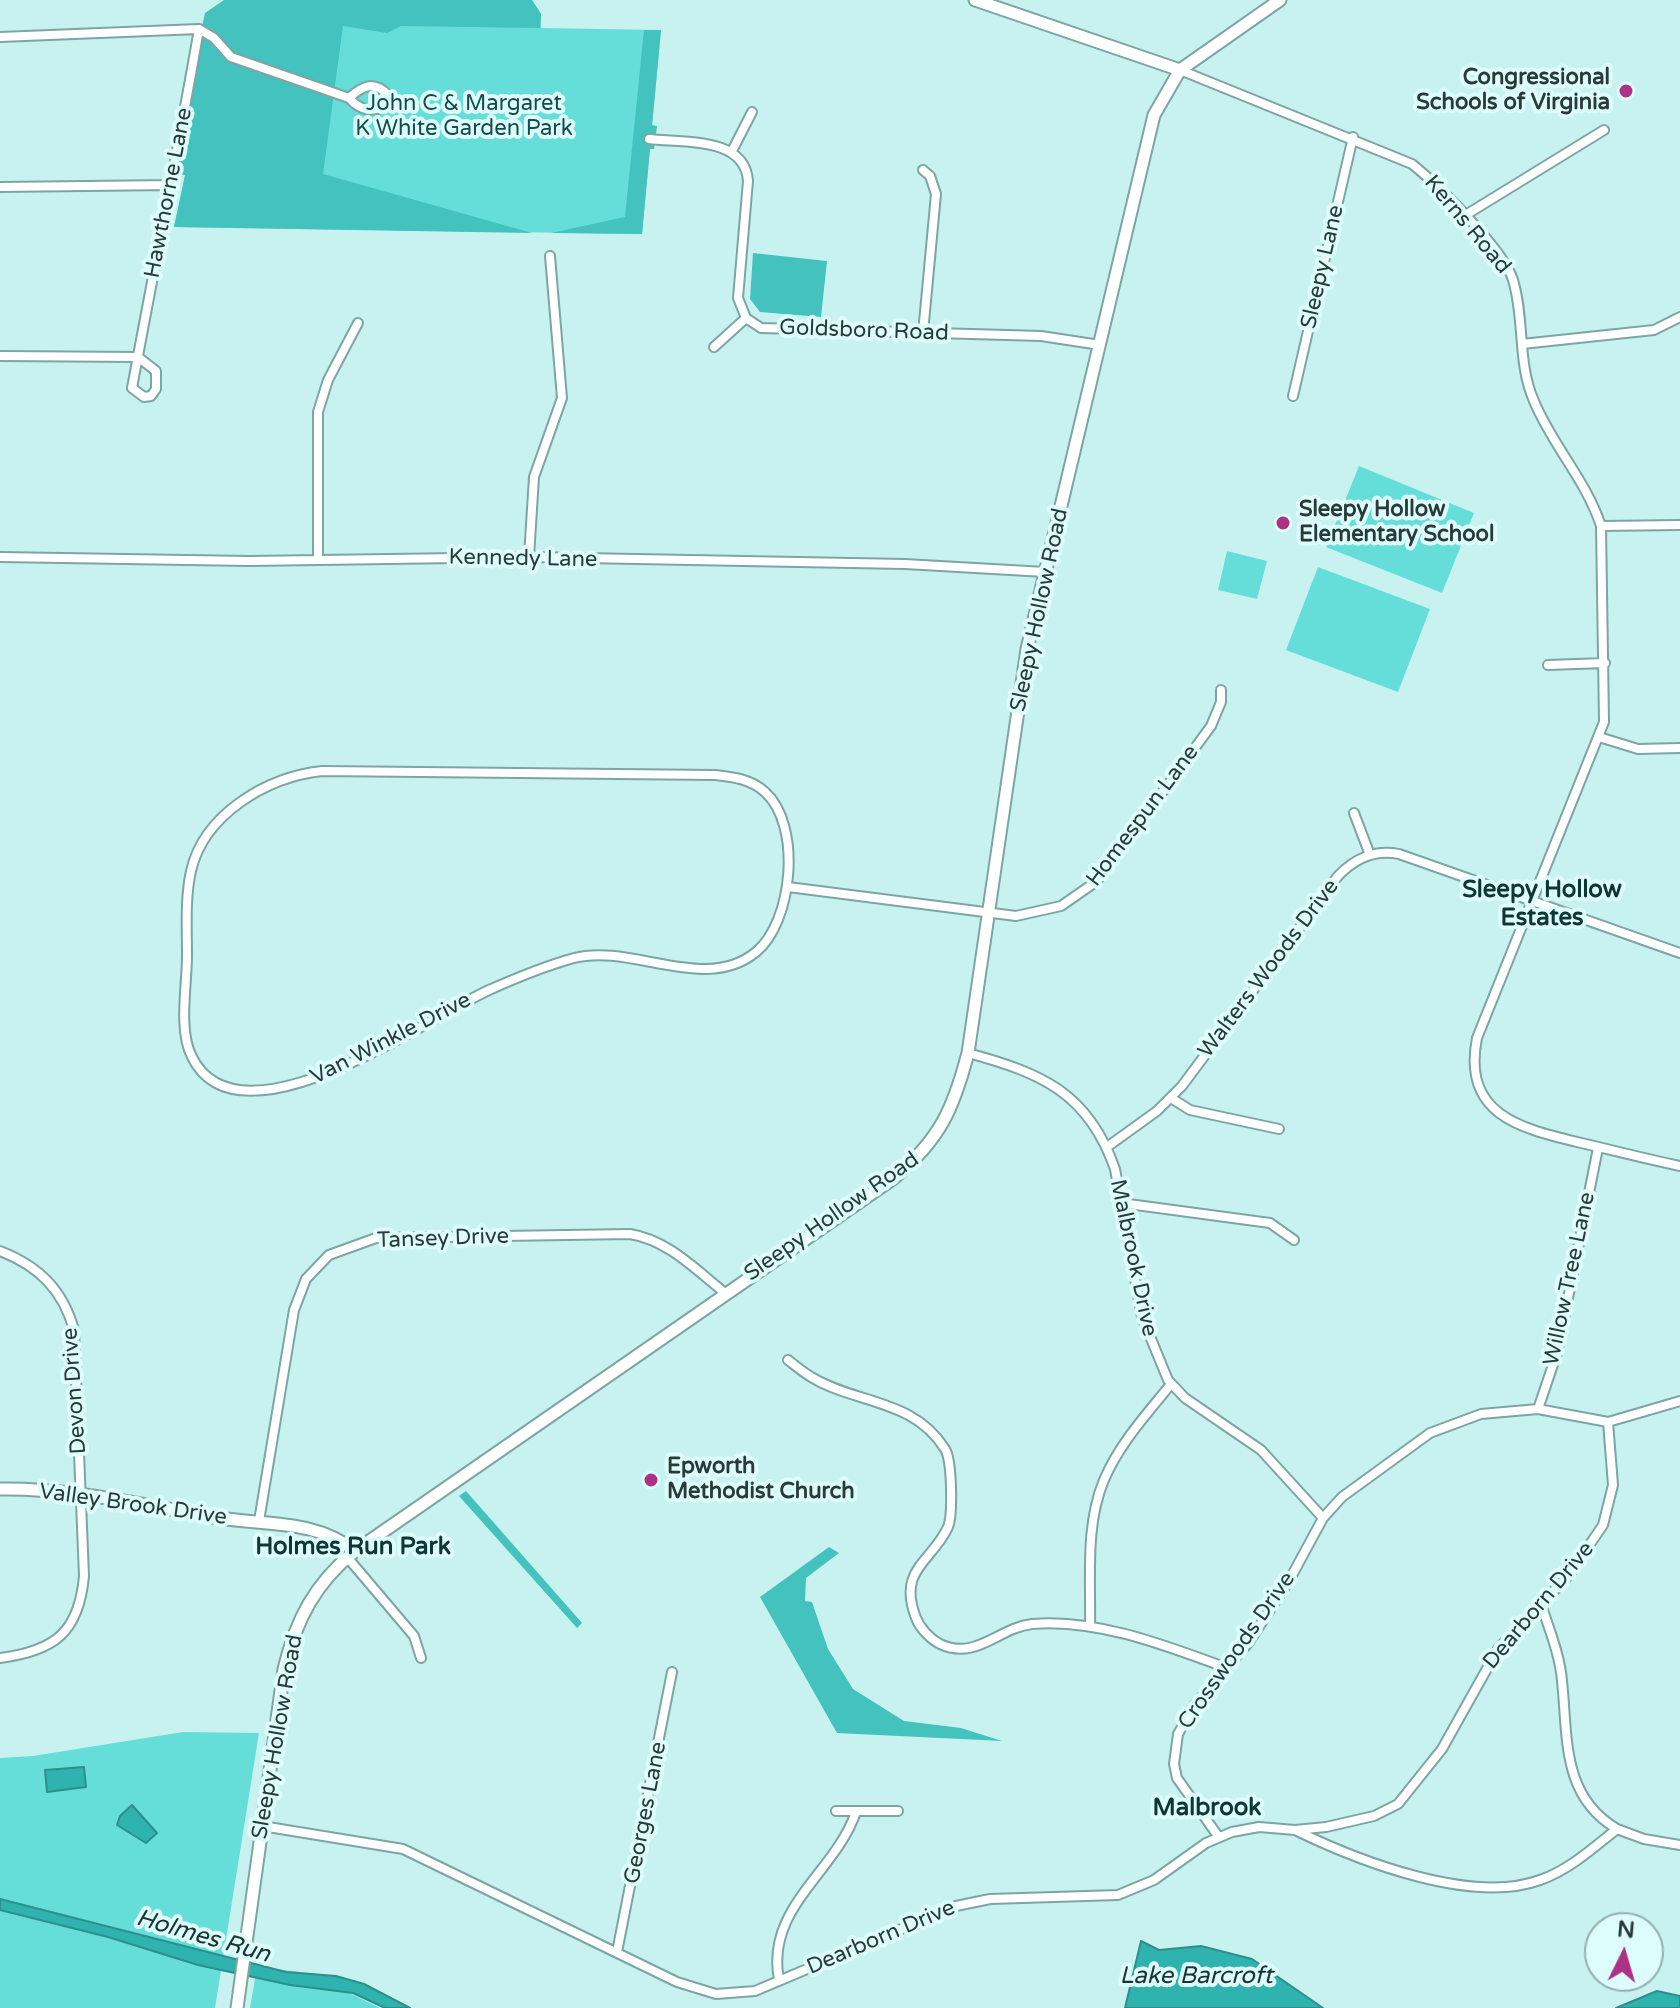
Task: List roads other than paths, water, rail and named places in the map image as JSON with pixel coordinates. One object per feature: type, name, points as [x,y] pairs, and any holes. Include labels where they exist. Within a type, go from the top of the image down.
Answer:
[{"type":"main road","name":"Kerns Road","points":[[975,0],[1180,70]]},
{"type":"main road","name":"Sleepy Hollow Road","points":[[237,2008],[291,1641],[314,1593],[351,1554],[894,1178],[924,1153],[950,1113],[968,1053],[1027,649],[1154,115],[1180,70],[1280,0]]},
{"type":"main road","name":"Valley Brook Drive","points":[[0,1489],[82,1494],[215,1517],[316,1530],[351,1554]]},
{"type":"street","points":[[0,37],[199,29],[214,38],[231,57],[349,98],[365,110],[390,105],[388,95],[372,86],[364,85],[349,98]]},
{"type":"street","name":"Hawthorne Lane","points":[[138,357],[156,371],[158,380],[151,396],[137,395],[132,388],[199,29]]},
{"type":"street","name":"Kerns Road","points":[[1180,70],[1353,137],[1412,164],[1464,216],[1507,267],[1517,296],[1533,400],[1590,498],[1601,526],[1606,711],[1599,737],[1477,1038],[1474,1066],[1477,1082],[1486,1100],[1512,1123],[1598,1148],[1680,1166]]},
{"type":"street","points":[[732,151],[752,112]]},
{"type":"street","points":[[1464,216],[1604,130]]},
{"type":"street","name":"Sleepy Lane","points":[[1293,396],[1353,137]]},
{"type":"street","points":[[649,139],[732,151],[740,157],[748,174],[738,298],[746,318],[714,347]]},
{"type":"street","points":[[923,170],[930,176],[936,194],[923,333]]},
{"type":"street","points":[[0,187],[172,185]]},
{"type":"street","points":[[529,557],[534,477],[562,398],[550,256]]},
{"type":"street","points":[[1522,344],[1654,330],[1680,317]]},
{"type":"street","name":"Goldsboro Road","points":[[746,318],[761,328],[771,329],[1041,336],[1100,345]]},
{"type":"street","points":[[318,557],[318,412],[328,380],[358,323]]},
{"type":"street","points":[[0,356],[138,357]]},
{"type":"street","points":[[1601,526],[1680,525]]},
{"type":"street","name":"Kennedy Lane","points":[[0,557],[249,561],[318,557],[529,557],[905,564],[1045,572]]},
{"type":"street","points":[[1548,665],[1605,663]]},
{"type":"street","name":"Homespun Lane","points":[[987,912],[1016,916],[1043,912],[1077,898],[1097,881],[1211,726],[1221,702],[1221,690]]},
{"type":"street","points":[[1599,737],[1638,749],[1680,748]]},
{"type":"street","name":"Van Winkle Drive","points":[[322,771],[730,776],[755,784],[779,812],[785,838],[788,887],[786,901],[764,944],[734,965],[702,969],[616,955],[576,958],[488,990],[357,1059],[294,1087],[251,1091],[219,1083],[200,1070],[188,1049],[188,885],[197,852],[228,812],[264,788],[289,777],[322,771]]},
{"type":"street","points":[[1354,813],[1370,855],[1399,854],[1680,953]]},
{"type":"street","name":"Walters Woods Drive","points":[[1107,1147],[1171,1098],[1338,876],[1352,863],[1370,855]]},
{"type":"street","points":[[788,887],[987,912]]},
{"type":"street","name":"Malbrook Drive","points":[[968,1053],[1024,1069],[1051,1082],[1087,1115],[1107,1147],[1121,1203],[1142,1317],[1151,1346],[1171,1384],[1261,1450],[1323,1518]]},
{"type":"street","points":[[1171,1098],[1190,1110],[1279,1129]]},
{"type":"street","name":"Willow Tree Lane","points":[[1538,1409],[1557,1353],[1598,1148]]},
{"type":"street","points":[[1121,1203],[1270,1223],[1294,1240]]},
{"type":"street","name":"Tansey Drive","points":[[259,1521],[294,1310],[306,1279],[337,1250],[386,1237],[630,1234],[657,1242],[672,1251],[725,1293]]},
{"type":"street","name":"Devon Drive","points":[[0,1251],[43,1275],[69,1312],[76,1349],[84,1576],[77,1616],[66,1631],[43,1648],[0,1658]]},
{"type":"street","points":[[788,1360],[814,1379],[889,1404],[921,1424],[946,1450],[951,1493],[949,1526],[910,1585],[915,1616],[929,1636],[959,1650],[980,1647],[1015,1628],[1032,1624],[1090,1626],[1227,1668]]},
{"type":"street","points":[[1090,1626],[1092,1528],[1097,1499],[1111,1464],[1171,1384]]},
{"type":"street","name":"Crosswoods Drive","points":[[1218,1836],[1183,1789],[1174,1764],[1178,1734],[1267,1615],[1323,1518],[1371,1472],[1441,1427],[1497,1411],[1538,1409],[1608,1422],[1680,1401]]},
{"type":"street","name":"Dearborn Drive","points":[[262,1826],[403,1849],[677,1982],[716,1994],[744,1994],[973,1901],[1099,1898],[1127,1892],[1161,1875],[1218,1836],[1243,1828],[1295,1830],[1363,1819],[1398,1804],[1442,1749],[1498,1649],[1583,1559],[1608,1513],[1613,1470],[1608,1422]]},
{"type":"street","name":"Valley Brook Drive","points":[[351,1554],[414,1636],[421,1658]]},
{"type":"street","points":[[1541,1604],[1559,1659],[1565,1742],[1574,1777],[1589,1805],[1617,1829],[1644,1839],[1680,1845]]},
{"type":"street","name":"Georges Lane","points":[[617,1952],[672,1672]]},
{"type":"street","points":[[836,1811],[898,1811]]},
{"type":"street","points":[[779,1980],[777,1952],[787,1918],[840,1848],[856,1812]]},
{"type":"street","points":[[1295,1830],[1349,1856],[1402,1874],[1440,1881],[1513,1885],[1538,1881],[1561,1871],[1617,1829]]},
{"type":"water","points":[[84,1767],[86,1787],[47,1792],[45,1770]]},
{"type":"water","points":[[132,1805],[157,1833],[146,1843],[117,1825],[120,1816]]},
{"type":"water","points":[[0,1899],[286,1972],[336,1976],[364,1984],[410,2008],[385,2008],[353,1993],[290,1985],[198,1965],[108,1937],[0,1910]]},
{"type":"water","name":"Lake Barcroft","points":[[1141,1941],[1159,1950],[1201,1946],[1252,1959],[1323,2008],[1125,2008]]},
{"type":"water","points":[[1655,1992],[1680,1996],[1680,2008],[1616,2008]]},
{"type":"place","name":"Congressional Schools of Virginia","points":[[1626,91]]},
{"type":"place","name":"Sleepy Hollow Elementary School","points":[[1283,523]]},
{"type":"place","name":"Epworth Methodist Church","points":[[651,1480]]},
{"type":"district","name":"Sleepy Hollow Estates","points":[[1542,905]]},
{"type":"district","name":"Holmes Run Park","points":[[353,1548]]},
{"type":"district","name":"Malbrook","points":[[1207,1809]]},
{"type":"park label","name":"John C & Margaret K White Garden Park","points":[[464,116]]},
{"type":"water label","name":"Holmes Run","points":[[203,1937]]}]
